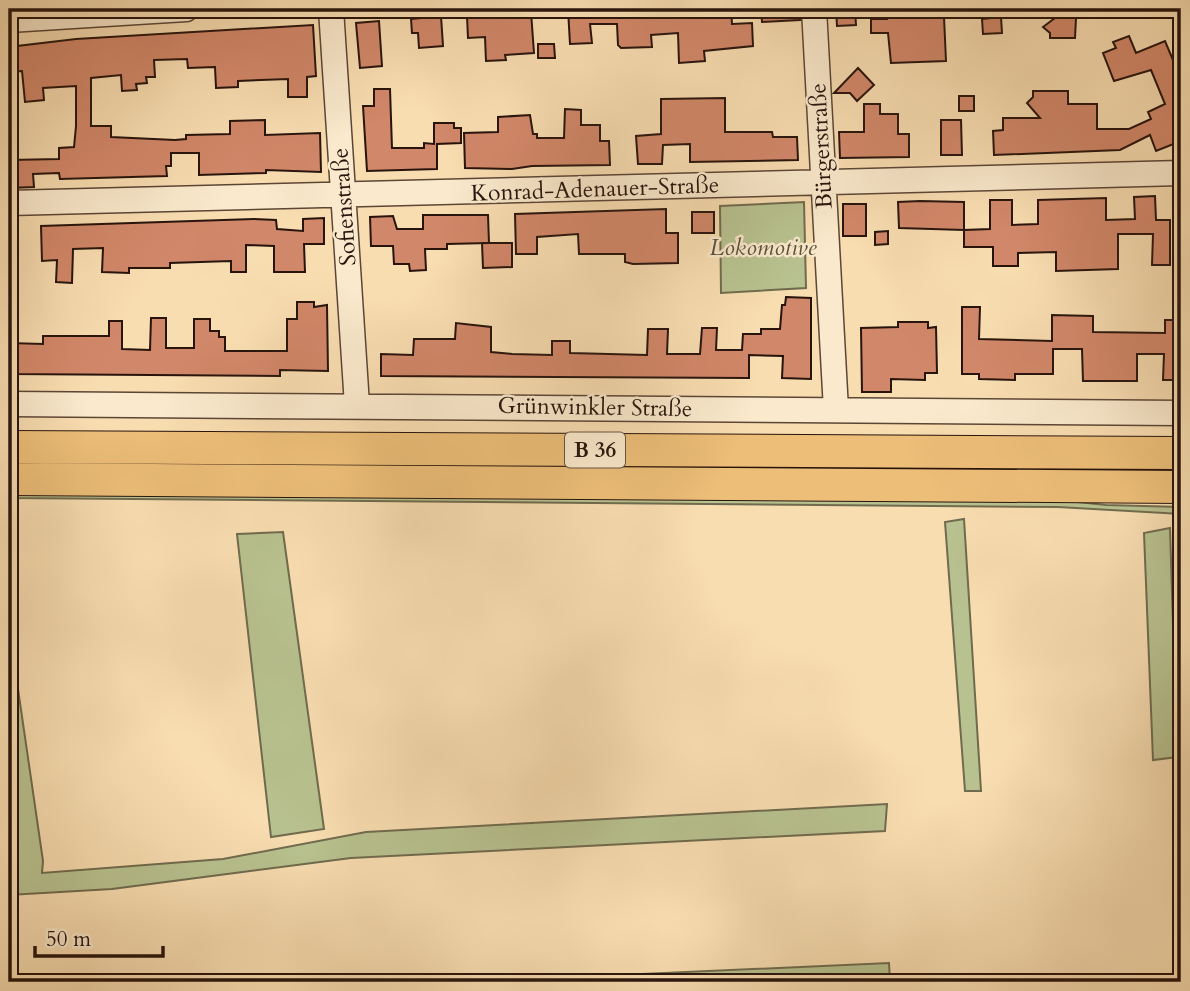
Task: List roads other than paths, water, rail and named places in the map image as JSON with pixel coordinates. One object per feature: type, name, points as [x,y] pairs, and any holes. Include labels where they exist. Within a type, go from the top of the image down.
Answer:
[{"type":"main road","name":"B 36","points":[[9,447],[1181,453]]},
{"type":"main road","name":"B 36","points":[[9,479],[1181,486]]},
{"type":"street","points":[[9,20],[186,9]]},
{"type":"street","name":"Sofienstraße","points":[[331,9],[357,405]]},
{"type":"street","name":"Bürgerstraße","points":[[814,9],[836,410]]},
{"type":"street","name":"Konrad-Adenauer-Straße","points":[[9,202],[343,196],[1181,173]]},
{"type":"street","name":"Grünwinkler Straße","points":[[9,404],[1181,413]]},
{"type":"park label","name":"Lokomotive","points":[[763,247]]}]
